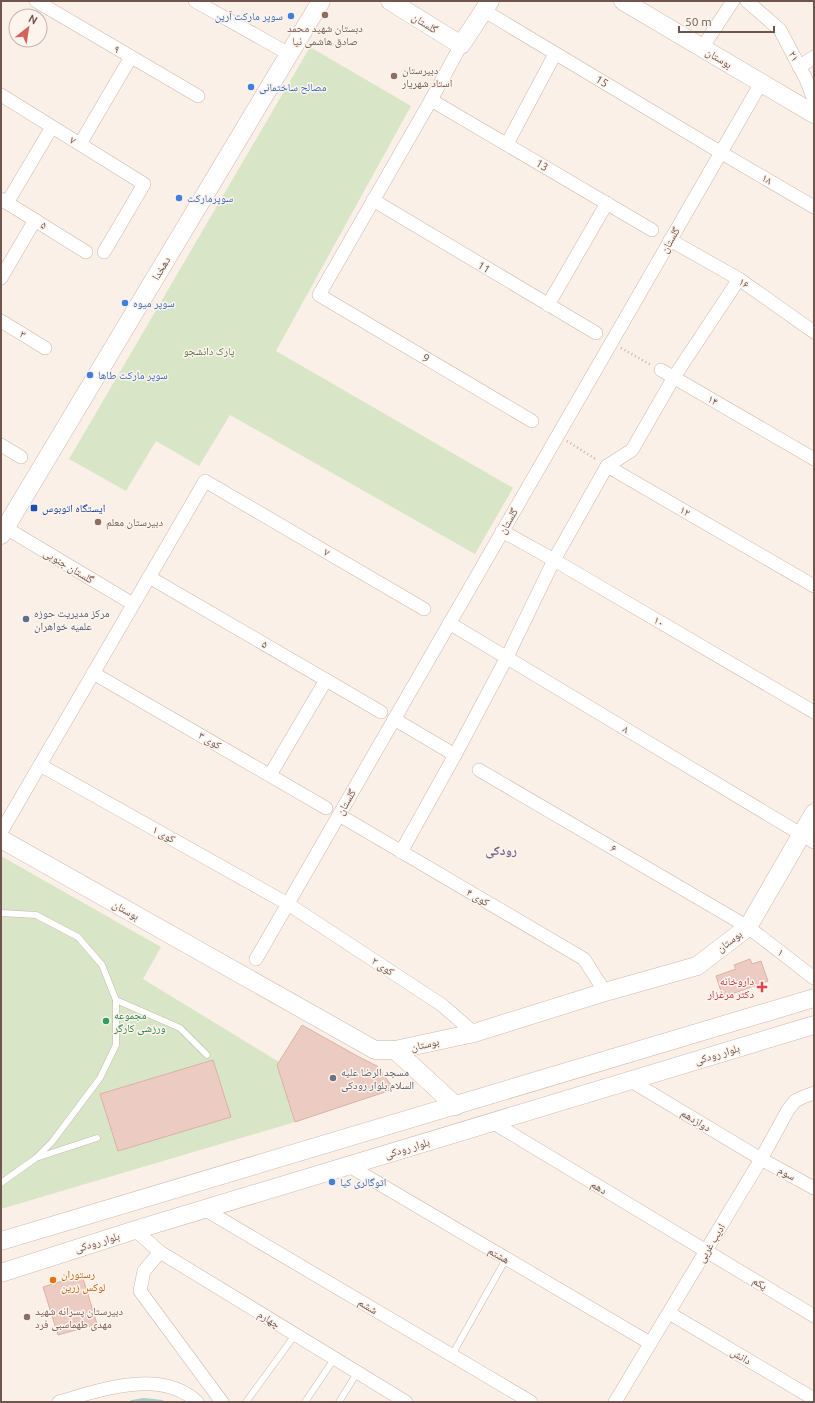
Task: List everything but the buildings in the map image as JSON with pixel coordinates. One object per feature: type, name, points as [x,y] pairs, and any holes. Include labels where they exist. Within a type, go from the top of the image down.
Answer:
[{"type":"street","name":"۹","points":[[36,1],[198,96]]},
{"type":"street","points":[[195,1],[289,54]]},
{"type":"street","name":"دهخدا","points":[[2,529],[321,1]]},
{"type":"street","name":"گلستان","points":[[390,1],[461,45]]},
{"type":"street","name":"بوستان","points":[[623,1],[814,114]]},
{"type":"street","points":[[702,48],[733,1]]},
{"type":"street","name":"۲۱","points":[[747,1],[780,30],[800,67],[814,100]]},
{"type":"street","points":[[372,200],[431,100],[461,45],[487,6]]},
{"type":"street","name":"15","points":[[487,6],[555,54],[720,152]]},
{"type":"street","points":[[507,144],[555,54]]},
{"type":"street","points":[[800,67],[814,56]]},
{"type":"street","points":[[80,144],[131,57]]},
{"type":"street","name":"گلستان","points":[[256,959],[761,83]]},
{"type":"street","name":"۷","points":[[1,95],[144,184],[104,252]]},
{"type":"street","name":"13","points":[[431,100],[652,230]]},
{"type":"street","points":[[4,201],[52,127]]},
{"type":"street","name":"۱۸","points":[[720,152],[814,207]]},
{"type":"street","name":"9","points":[[372,200],[319,295],[532,421]]},
{"type":"street","name":"11","points":[[372,200],[596,334]]},
{"type":"street","name":"۵","points":[[4,201],[86,252]]},
{"type":"street","points":[[548,305],[607,203]]},
{"type":"street","points":[[1,278],[35,220]]},
{"type":"street","name":"۱۶","points":[[670,240],[739,279],[814,332]]},
{"type":"street","points":[[401,852],[507,657],[554,560],[607,466],[632,450],[674,378],[739,279]]},
{"type":"street","name":"۳","points":[[1,321],[45,348]]},
{"type":"street","name":"۱۴","points":[[661,370],[814,459]]},
{"type":"street","points":[[1,445],[22,457]]},
{"type":"street","name":"۱۲","points":[[607,466],[814,586]]},
{"type":"street","name":"۷","points":[[149,577],[204,481],[424,609]]},
{"type":"street","name":"گلستان جنوبی","points":[[2,529],[133,604]]},
{"type":"street","name":"۱۰","points":[[502,531],[814,712]]},
{"type":"street","points":[[1,832],[149,577]]},
{"type":"street","name":"۵","points":[[149,577],[381,712]]},
{"type":"street","name":"۸","points":[[449,623],[808,839]]},
{"type":"street","name":"کوی ۳","points":[[93,673],[326,808]]},
{"type":"street","points":[[270,775],[326,680]]},
{"type":"street","points":[[394,719],[455,755]]},
{"type":"street","name":"کوی ۱","points":[[40,765],[288,904]]},
{"type":"street","name":"۶","points":[[479,770],[748,927]]},
{"type":"street","name":"بوستان","points":[[1,840],[375,1050],[395,1050],[474,1034],[605,992],[697,966],[748,927],[808,839],[814,813]]},
{"type":"street","name":"کوی ۴","points":[[339,815],[584,959],[605,992]]},
{"type":"street","name":"کوی ۲","points":[[288,904],[442,1005],[474,1034]]},
{"type":"street","name":"۱","points":[[748,927],[814,978]]},
{"type":"street","points":[[1,1241],[814,998]]},
{"type":"street","name":"بلوار رودکی","points":[[1,1273],[135,1230],[814,1025]]},
{"type":"street","points":[[395,1050],[456,1106]]},
{"type":"street","name":"دوازدهم","points":[[631,1080],[761,1158]]},
{"type":"street","name":"ادیب غربی","points":[[615,1402],[706,1251],[788,1110],[794,1102],[814,1093]]},
{"type":"street","name":"دهم","points":[[492,1122],[706,1251]]},
{"type":"street","name":"سوم","points":[[761,1158],[814,1188]]},
{"type":"street","name":"هشتم","points":[[348,1166],[650,1343]]},
{"type":"street","name":"ششم","points":[[204,1210],[531,1402]]},
{"type":"street","name":"چهارم","points":[[135,1230],[160,1252],[295,1336],[406,1402]]},
{"type":"street","name":"یکم","points":[[706,1251],[814,1316]]},
{"type":"street","points":[[160,1252],[144,1271],[140,1291],[222,1402]]},
{"type":"street","name":"دانش","points":[[669,1313],[814,1399]]},
{"type":"street","points":[[59,1402],[101,1390],[136,1384],[167,1385],[192,1397],[197,1402]]},
{"type":"lane","points":[[1,913],[36,915],[78,937],[102,965],[116,1000],[116,1045],[100,1078],[52,1142],[36,1158],[1,1183]]},
{"type":"lane","points":[[116,1000],[180,1028],[207,1055]]},
{"type":"lane","points":[[36,1158],[97,1138]]},
{"type":"lane","points":[[452,1355],[506,1259]]},
{"type":"lane","points":[[246,1402],[295,1336]]},
{"type":"lane","points":[[305,1402],[334,1359]]},
{"type":"lane","points":[[339,1402],[357,1373]]},
{"type":"path","points":[[611,342],[661,370]]},
{"type":"path","points":[[557,436],[607,466]]},
{"type":"green space","name":"پارک دانشجو","points":[[310,47],[411,106],[276,351],[513,488],[475,554],[230,415],[199,466],[156,441],[126,491],[69,459]]},
{"type":"green space","name":"مجموعه ورزشی کارگر","points":[[1,856],[161,947],[143,979],[279,1062],[295,1122],[1,1209]]},
{"type":"waterway","points":[[132,1402],[144,1400],[162,1402]]},
{"type":"place","name":"دبستان شهید محمد صادق هاشمی نیا","points":[[325,15]]},
{"type":"place","name":"سوپر مارکت آرین","points":[[291,16]]},
{"type":"place","name":"دبیرستان استاد شهریار","points":[[394,76]]},
{"type":"place","name":"مصالح ساختمانی","points":[[251,87]]},
{"type":"place","name":"سوپرمارکت","points":[[179,198]]},
{"type":"place","name":"سوپر میوه","points":[[125,303]]},
{"type":"place","name":"سوپر مارکت طاها","points":[[90,375]]},
{"type":"place","name":"ایستگاه اتوبوس","points":[[34,508]]},
{"type":"place","name":"دبیرستان معلم","points":[[98,522]]},
{"type":"place","name":"مرکز مدیریت حوزه علمیه خواهران","points":[[26,619]]},
{"type":"place","name":"داروخانه دکتر مرغزار","points":[[762,987]]},
{"type":"place","name":"مجموعه ورزشی کارگر","points":[[106,1021]]},
{"type":"place","name":"مسجد الرضا علیه السلام بلوار رودکی","points":[[333,1078]]},
{"type":"place","name":"اتوگالری کیا","points":[[332,1182]]},
{"type":"place","name":"رستوران لوکس زرین","points":[[53,1280]]},
{"type":"place","name":"دبیرستان پسرانه شهید مهدی طهماسبی فرد","points":[[27,1317]]},
{"type":"district","name":"رودکی","points":[[501,850]]}]
